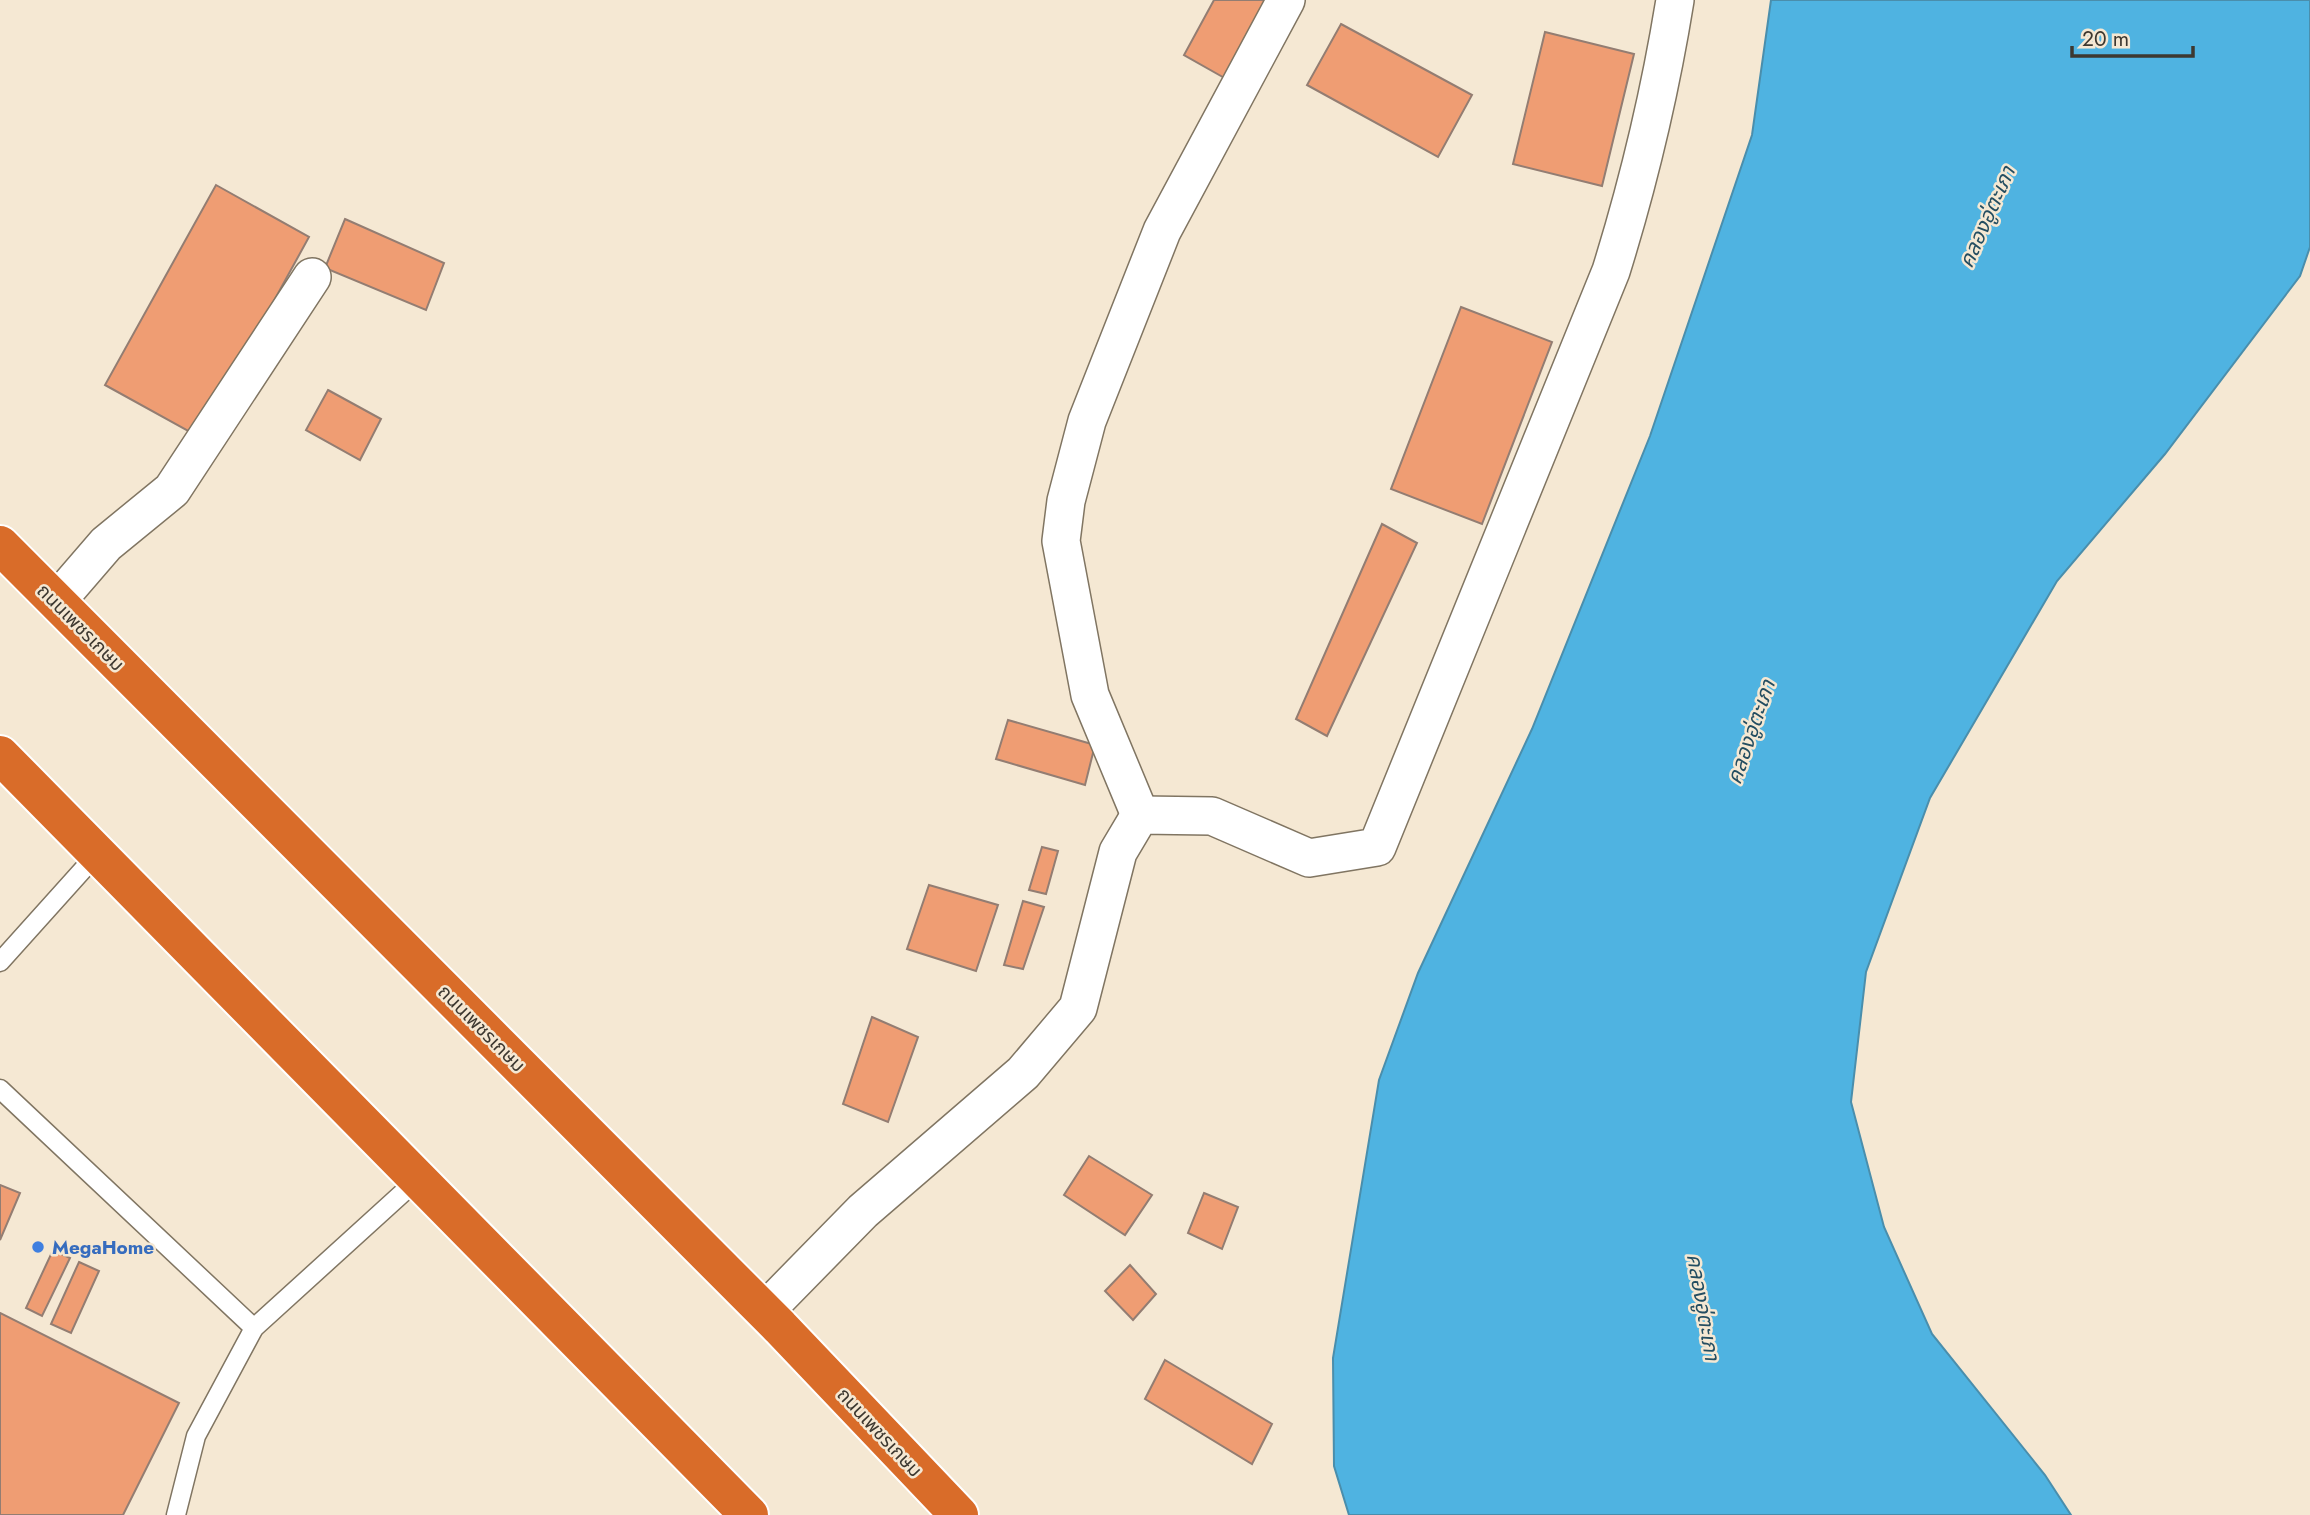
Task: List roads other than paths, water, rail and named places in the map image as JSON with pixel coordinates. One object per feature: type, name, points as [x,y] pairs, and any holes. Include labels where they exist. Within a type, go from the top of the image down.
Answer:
[{"type":"highway","name":"ถนนเพชรเกษม","points":[[0,545],[765,1311],[959,1515]]},
{"type":"highway","points":[[0,755],[749,1515]]},
{"type":"street","points":[[1140,815],[1090,695],[1061,541],[1066,501],[1087,421],[1162,231],[1286,0]]},
{"type":"street","points":[[1140,815],[1212,816],[1309,858],[1377,847],[1611,271],[1639,183],[1657,104],[1675,0]]},
{"type":"street","points":[[56,603],[106,544],[172,491],[312,277]]},
{"type":"street","points":[[765,1311],[863,1211],[1023,1073],[1078,1008],[1118,852],[1140,815]]},
{"type":"lane","points":[[0,962],[97,854]]},
{"type":"lane","points":[[0,1088],[254,1328]]},
{"type":"lane","points":[[176,1515],[195,1436],[254,1328],[418,1179]]},
{"type":"water","name":"คลองอู่ตะเภา","points":[[1771,0],[2310,0],[2310,247],[2300,276],[2165,454],[2057,581],[1930,798],[1866,972],[1851,1102],[1884,1227],[1932,1334],[2045,1475],[2071,1515],[1349,1515],[1334,1466],[1333,1358],[1379,1080],[1418,973],[1532,729],[1650,436],[1752,135]]},
{"type":"place","name":"MegaHome","points":[[38,1247]]}]
